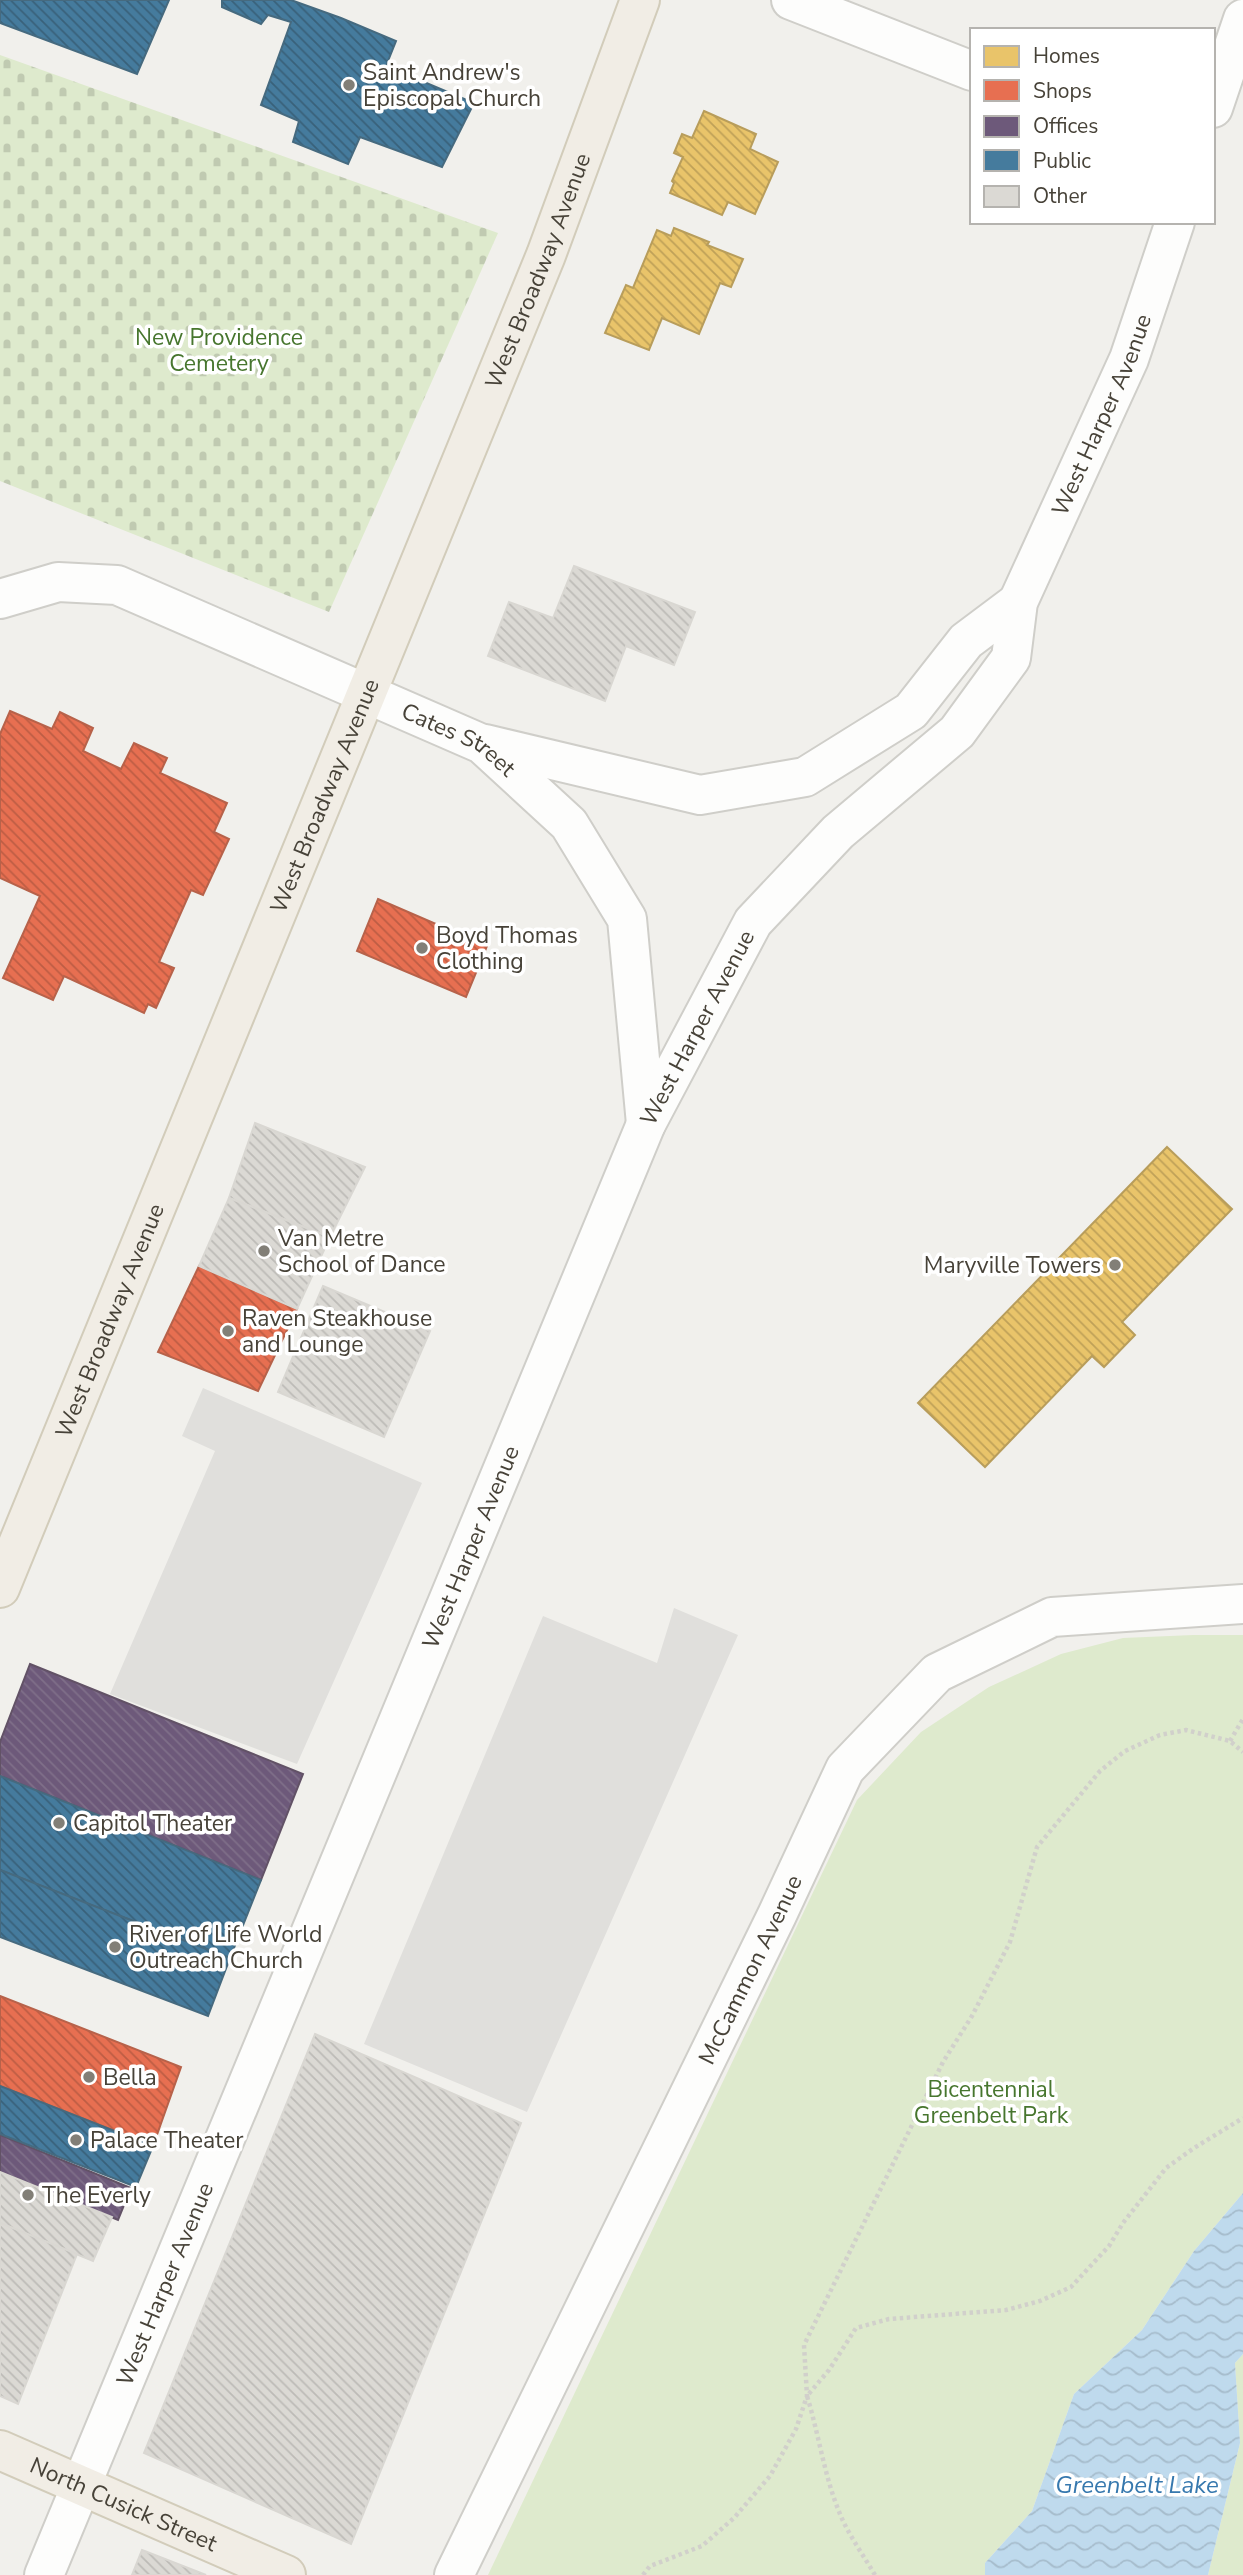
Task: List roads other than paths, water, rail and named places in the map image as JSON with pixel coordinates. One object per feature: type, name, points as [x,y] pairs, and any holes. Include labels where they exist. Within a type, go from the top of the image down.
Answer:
[{"type":"main road","name":"West Broadway Avenue","points":[[0,1588],[546,255],[640,0]]},
{"type":"main road","name":"North Cusick Street","points":[[0,2450],[286,2575]]},
{"type":"street","points":[[791,0],[970,70]]},
{"type":"street","points":[[1215,102],[1243,19]]},
{"type":"street","name":"West Harper Avenue","points":[[44,2575],[646,1124],[753,922],[838,832],[957,732],[1011,658],[1018,602],[1129,359],[1174,224]]},
{"type":"street","name":"Cates Street","points":[[1,594],[58,582],[117,585],[482,744],[569,824],[627,919],[646,1124]]},
{"type":"street","name":"West Harper Avenue","points":[[482,744],[700,795],[805,778],[911,711],[966,641],[1018,602]]},
{"type":"street","name":"McCammon Avenue","points":[[454,2575],[777,1916],[845,1769],[937,1673],[1052,1616],[1243,1604]]},
{"type":"water","name":"Greenbelt Lake","points":[[1243,2193],[1243,2354],[1235,2363],[1240,2443],[1208,2575],[985,2575],[985,2563],[1032,2511],[1074,2394],[1142,2330],[1194,2251]]},
{"type":"place","name":"Saint Andrew's Episcopal Church","points":[[349,85]]},
{"type":"place","name":"Boyd Thomas Clothing","points":[[422,948]]},
{"type":"place","name":"Van Metre School of Dance","points":[[264,1251]]},
{"type":"place","name":"Maryville Towers","points":[[1115,1265]]},
{"type":"place","name":"Raven Steakhouse and Lounge","points":[[228,1331]]},
{"type":"place","name":"Capitol Theater","points":[[59,1823]]},
{"type":"place","name":"River of Life World Outreach Church","points":[[115,1947]]},
{"type":"place","name":"Bella","points":[[89,2077]]},
{"type":"place","name":"Palace Theater","points":[[76,2140]]},
{"type":"place","name":"The Everly","points":[[28,2195]]},
{"type":"park label","name":"New Providence Cemetery","points":[[219,350]]},
{"type":"park label","name":"Bicentennial Greenbelt Park","points":[[991,2102]]}]
